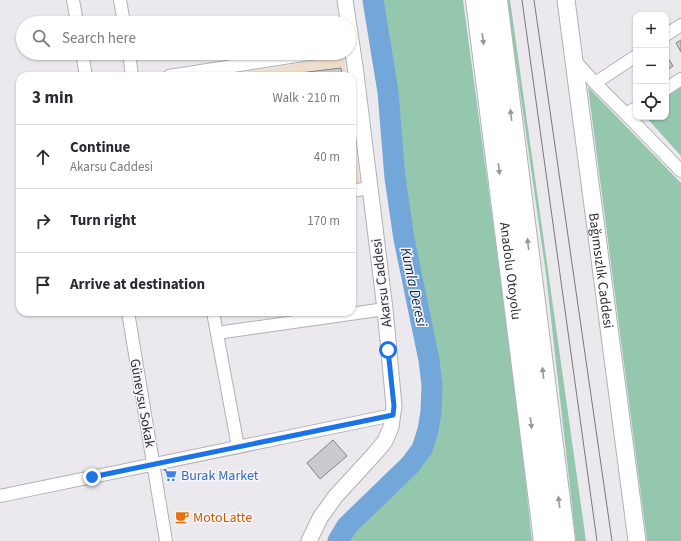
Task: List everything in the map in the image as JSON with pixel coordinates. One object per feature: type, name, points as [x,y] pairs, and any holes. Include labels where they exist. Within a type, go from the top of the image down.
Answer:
[{"type":"highway","name":"Anadolu Otoyolu","points":[[477,0],[545,541]]},
{"type":"highway","name":"Anadolu Otoyolu","points":[[496,0],[564,541]]},
{"type":"main road","name":"Bağımsızlık Caddesi","points":[[566,0],[576,62],[637,541]]},
{"type":"street","points":[[73,0],[76,16]]},
{"type":"street","points":[[120,0],[123,16]]},
{"type":"street","name":"Akarsu Caddesi","points":[[345,0],[347,16]]},
{"type":"street","points":[[669,34],[681,25]]},
{"type":"street","points":[[595,83],[633,58]]},
{"type":"street","points":[[83,60],[85,72]]},
{"type":"street","points":[[130,60],[131,72]]},
{"type":"street","points":[[195,72],[271,60]]},
{"type":"street","name":"Akarsu Caddesi","points":[[353,60],[354,72]]},
{"type":"street","points":[[576,62],[595,83],[631,111],[681,171]]},
{"type":"street","points":[[669,86],[681,79]]},
{"type":"street","name":"Akarsu Caddesi","points":[[309,541],[320,518],[335,497],[377,451],[385,440],[391,427],[394,406],[385,308],[356,87]]},
{"type":"street","points":[[356,190],[369,188]]},
{"type":"street","points":[[356,312],[385,308]]},
{"type":"street","name":"Güneysu Sokak","points":[[129,316],[166,541]]},
{"type":"street","points":[[214,316],[238,447]]},
{"type":"street","points":[[217,333],[331,316]]},
{"type":"street","points":[[0,496],[393,415]]},
{"type":"shaded area","points":[[320,60],[344,60],[346,72],[247,72]]},
{"type":"shaded area","points":[[356,152],[360,184],[356,185]]},
{"type":"green space","points":[[378,0],[463,0],[516,394],[532,541],[345,541],[352,531],[404,481],[421,460],[427,450],[435,425],[438,399],[434,343],[411,236],[384,29]]},
{"type":"green space","points":[[507,0],[510,0],[586,541],[576,541],[546,274]]},
{"type":"green space","points":[[681,86],[681,156],[649,120],[669,120],[669,93]]},
{"type":"green space","points":[[588,87],[681,183],[681,541],[647,541]]},
{"type":"building","points":[[681,40],[681,52],[676,43]]},
{"type":"building","points":[[669,60],[673,66],[669,69]]},
{"type":"building","points":[[341,68],[342,72],[308,72]]},
{"type":"building","points":[[333,440],[347,456],[320,479],[307,463]]},
{"type":"waterway","name":"Kumla Deresi","points":[[338,541],[347,526],[410,465],[422,449],[428,430],[431,412],[432,385],[429,360],[404,239],[395,178],[388,92],[373,0]]},
{"type":"tram line","points":[[522,0],[597,541]]},
{"type":"tram line","points":[[534,0],[612,541]]},
{"type":"place","name":"Burak Market","points":[[170,475]]},
{"type":"place","name":"MotoLatte","points":[[182,517]]},
{"type":"route","points":[[92,477],[393,415],[394,406],[388,350]]}]
